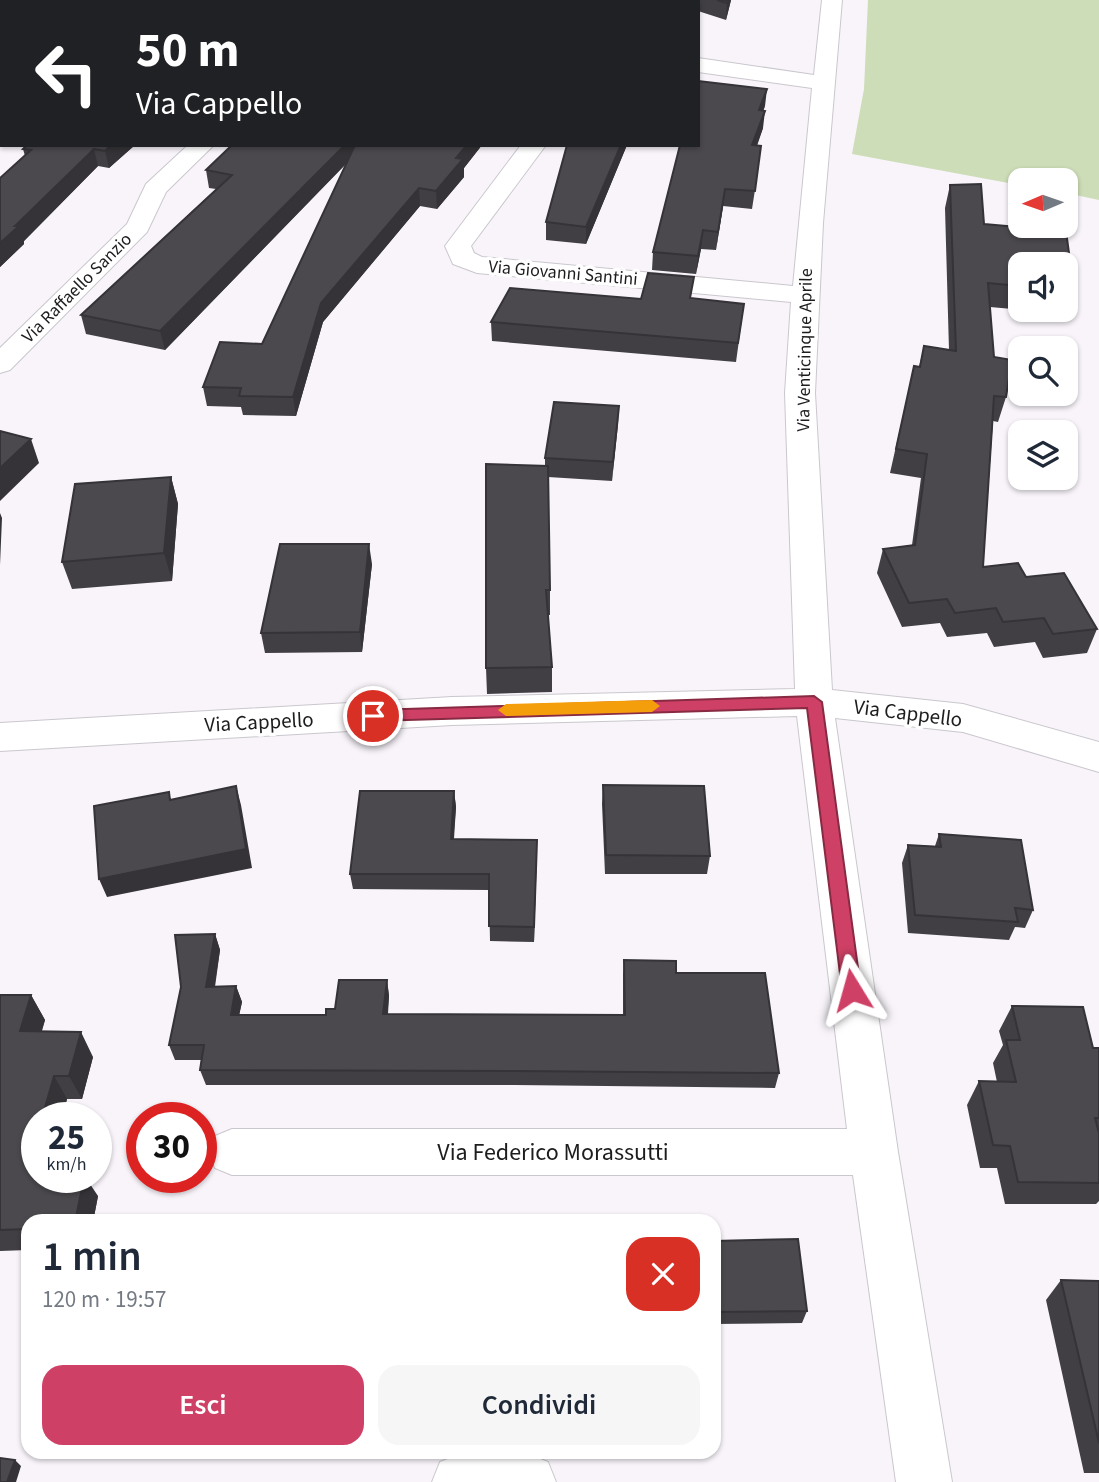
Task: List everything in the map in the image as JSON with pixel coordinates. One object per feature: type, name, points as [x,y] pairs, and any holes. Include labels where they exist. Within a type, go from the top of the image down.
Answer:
[{"type":"street","name":"Via Venticinque Aprile","points":[[814,702],[800,393],[805,295],[832,0]]},
{"type":"street","points":[[700,65],[823,83]]},
{"type":"street","name":"Via Raffaello Sanzio","points":[[0,364],[138,227],[155,189],[200,147]]},
{"type":"street","name":"Via Giovanni Santini","points":[[532,147],[458,246],[462,258],[477,265],[805,295]]},
{"type":"street","points":[[814,702],[874,1152],[923,1482]]},
{"type":"street","name":"Via Cappello","points":[[0,737],[452,711],[814,702],[963,718],[1099,757]]},
{"type":"street","name":"Via Federico Morassutti","points":[[232,1152],[874,1152]]},
{"type":"street","points":[[460,1482],[528,1482]]},
{"type":"green space","points":[[868,0],[1099,0],[1099,200],[1078,196],[1078,168],[1008,168],[1008,183],[852,154],[864,89]]},
{"type":"building","points":[[700,81],[767,89],[759,110],[765,111],[752,145],[761,146],[755,191],[725,189],[718,232],[703,230],[698,256],[653,252],[679,147],[700,147]]},
{"type":"building","points":[[109,147],[105,151],[94,149],[0,243],[0,178],[31,150],[23,149]]},
{"type":"building","points":[[230,147],[343,147],[160,331],[81,315],[232,175],[206,170]]},
{"type":"building","points":[[354,147],[465,147],[456,158],[463,159],[436,191],[419,188],[321,303],[293,397],[239,396],[241,388],[203,387],[220,342],[262,344]]},
{"type":"building","points":[[566,147],[620,147],[586,227],[546,222]]},
{"type":"building","points":[[981,184],[984,224],[1008,226],[1008,238],[1067,238],[1069,252],[1008,252],[1008,285],[988,283],[994,357],[1008,359],[1008,385],[1006,397],[994,396],[983,567],[1018,563],[1026,577],[1064,573],[1097,629],[1053,634],[1044,618],[1003,622],[996,608],[955,613],[947,599],[909,603],[883,549],[915,545],[927,454],[896,449],[914,366],[920,367],[924,346],[956,351],[950,185]]},
{"type":"building","points":[[648,273],[694,277],[690,298],[744,304],[738,343],[491,322],[510,288],[641,299]]},
{"type":"building","points":[[554,402],[619,406],[613,462],[545,458]]},
{"type":"building","points":[[0,431],[31,439],[0,468]]},
{"type":"building","points":[[486,464],[548,466],[550,590],[546,590],[552,667],[486,668]]},
{"type":"building","points":[[171,477],[164,553],[62,562],[75,484]]},
{"type":"building","points":[[280,544],[369,544],[360,632],[261,633]]},
{"type":"building","points":[[603,785],[704,786],[710,856],[606,855]]},
{"type":"building","points":[[236,786],[246,849],[99,879],[94,806],[169,792],[170,800]]},
{"type":"building","points":[[360,791],[454,791],[451,839],[537,840],[534,927],[489,926],[489,874],[350,874]]},
{"type":"building","points":[[939,834],[1021,840],[1033,910],[1015,908],[1018,922],[915,915],[908,845],[941,847]]},
{"type":"building","points":[[215,934],[206,987],[236,986],[231,1015],[326,1015],[326,1009],[335,1009],[339,980],[387,980],[383,1014],[625,1015],[624,960],[676,961],[676,973],[765,973],[779,1073],[200,1070],[204,1045],[169,1045],[181,987],[175,935]]},
{"type":"building","points":[[0,995],[31,995],[20,1031],[81,1032],[69,1076],[54,1076],[47,1102],[21,1102],[21,1193],[81,1193],[77,1214],[21,1214],[21,1229],[0,1230]]},
{"type":"building","points":[[1012,1006],[1083,1007],[1093,1048],[1099,1048],[1099,1118],[1095,1118],[1099,1133],[1099,1183],[1018,1182],[1010,1146],[993,1145],[979,1081],[1016,1082],[1006,1040],[1020,1040]]},
{"type":"building","points":[[798,1239],[807,1311],[721,1312],[721,1241]]},
{"type":"building","points":[[1061,1280],[1099,1281],[1099,1443]]},
{"type":"building","points":[[0,1458],[15,1460],[7,1482],[0,1482]]},
{"type":"slow traffic","points":[[506,710],[652,706]]},
{"type":"route","points":[[373,716],[452,711],[814,702],[852,990]]}]
